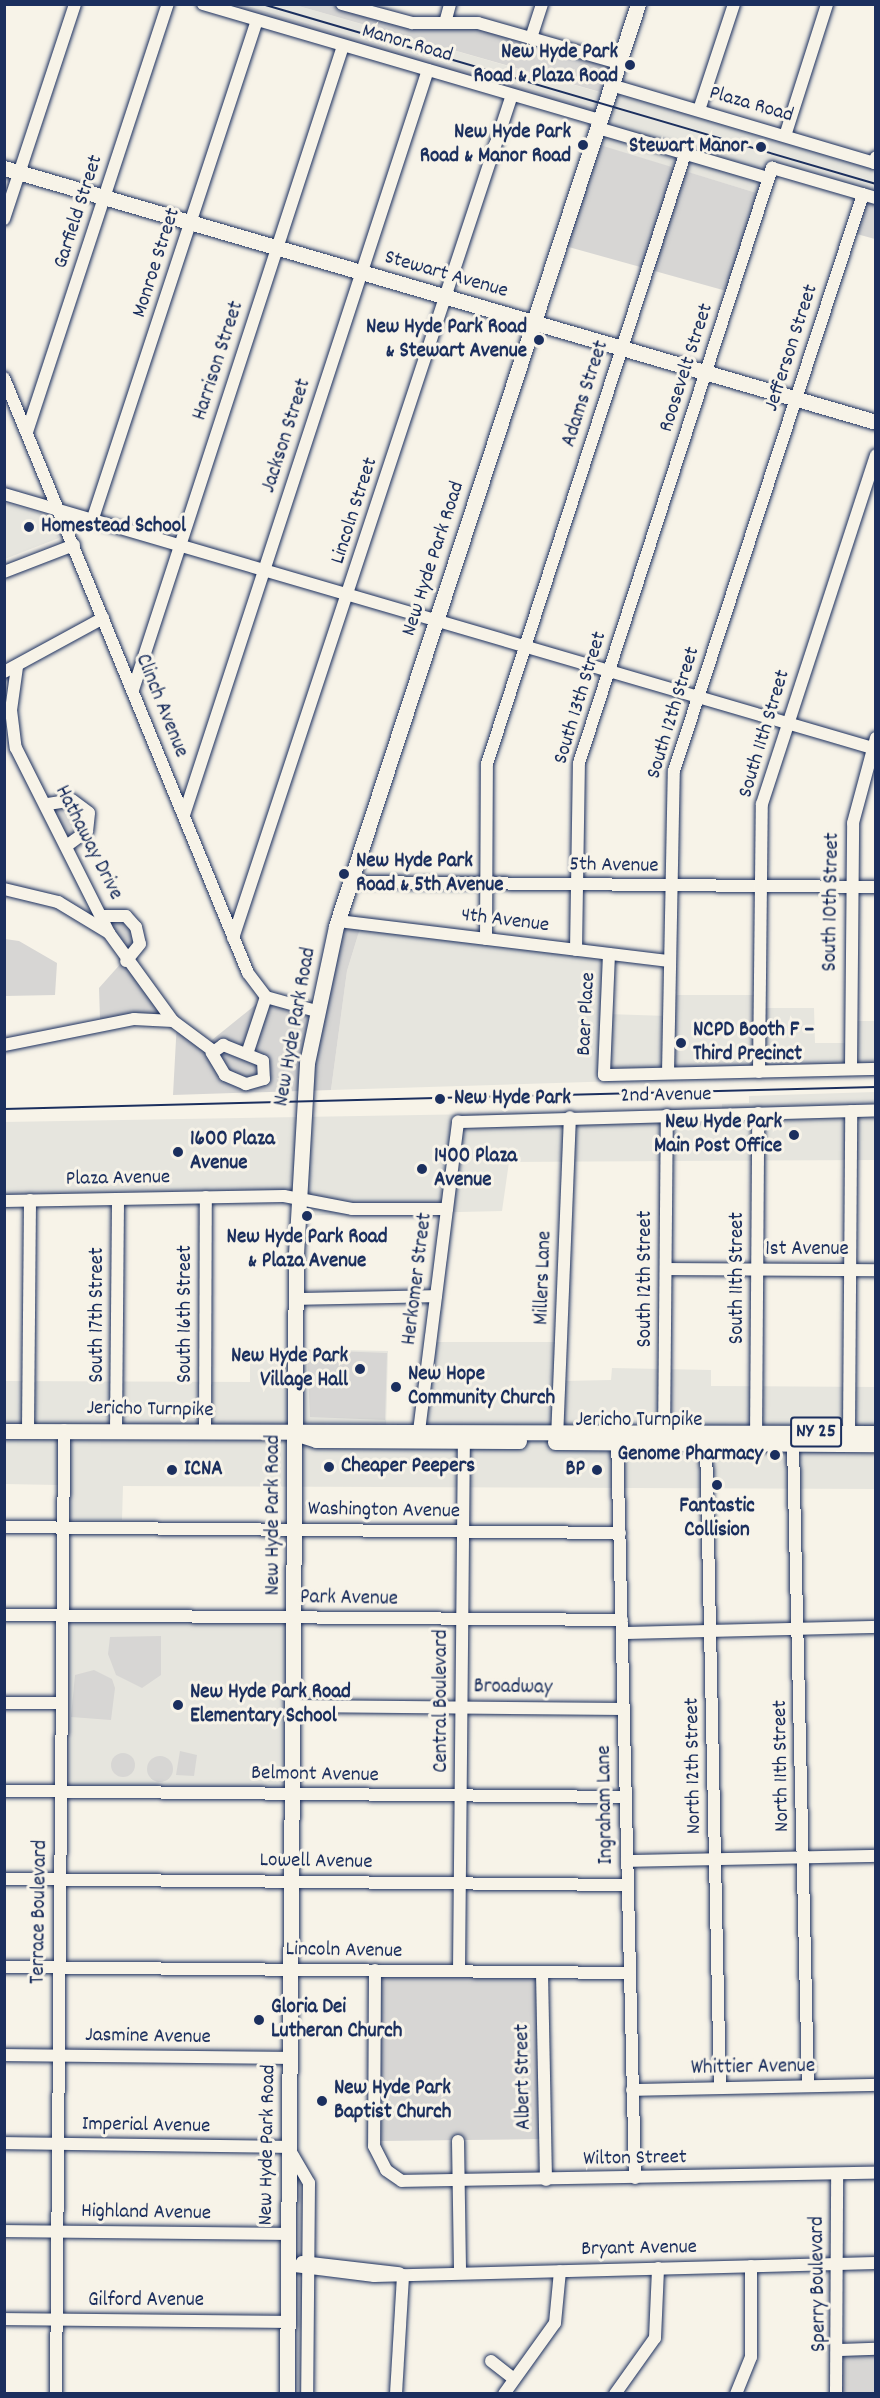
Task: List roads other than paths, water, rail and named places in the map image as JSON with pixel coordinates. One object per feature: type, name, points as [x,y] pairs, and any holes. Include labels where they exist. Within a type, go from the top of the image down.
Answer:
[{"type":"main road","name":"New Hyde Park Road","points":[[287,2394],[298,1197],[303,1100],[316,1011],[338,921],[638,4]]},
{"type":"main road","name":"Stewart Avenue","points":[[4,168],[876,422]]},
{"type":"main road","name":"Jericho Turnpike","points":[[4,1431],[295,1433],[316,1440],[418,1435],[664,1437],[732,1432],[793,1444],[876,1444]]},
{"type":"main road","points":[[706,1443],[732,1432]]},
{"type":"main road","name":"Jericho Turnpike","points":[[664,1437],[706,1443],[849,1432],[876,1433]]},
{"type":"street","points":[[4,219],[75,4]]},
{"type":"street","name":"Garfield Street","points":[[27,432],[168,4]]},
{"type":"street","name":"Manor Road","points":[[203,4],[512,95],[685,154],[768,178],[772,168],[869,196]]},
{"type":"street","points":[[342,4],[412,23],[478,23],[618,63]]},
{"type":"street","points":[[445,23],[450,4]]},
{"type":"street","points":[[531,38],[542,4]]},
{"type":"street","points":[[699,111],[734,4]]},
{"type":"street","points":[[785,136],[827,4]]},
{"type":"street","name":"Monroe Street","points":[[93,518],[257,20]]},
{"type":"street","name":"Harrison Street","points":[[133,690],[343,46]]},
{"type":"street","name":"Jackson Street","points":[[184,815],[428,70]]},
{"type":"street","name":"Plaza Road","points":[[611,85],[874,163],[876,158]]},
{"type":"street","name":"Lincoln Street","points":[[234,938],[512,95]]},
{"type":"street","name":"Adams Street","points":[[486,939],[487,764],[685,154]]},
{"type":"street","name":"Roosevelt Street","points":[[642,569],[768,178]]},
{"type":"street","name":"Jefferson Street","points":[[758,515],[796,399],[869,196]]},
{"type":"street","name":"Clinch Avenue","points":[[6,387],[74,545],[254,985],[266,997]]},
{"type":"street","name":"South 11th Street","points":[[759,1072],[762,804],[876,455]]},
{"type":"street","points":[[4,494],[349,593],[788,724],[874,745]]},
{"type":"street","name":"South 12th Street","points":[[668,1073],[670,788],[758,515]]},
{"type":"street","points":[[4,572],[74,545]]},
{"type":"street","name":"South 13th Street","points":[[576,950],[579,763],[642,569]]},
{"type":"street","points":[[4,672],[17,667],[54,640],[103,618]]},
{"type":"street","name":"Hathaway Drive","points":[[17,667],[12,733],[103,916],[109,933],[126,961],[173,1021],[212,1050]]},
{"type":"street","name":"South 10th Street","points":[[851,1070],[851,887],[855,802],[874,745]]},
{"type":"street","points":[[48,804],[72,800],[89,813],[87,831],[68,845]]},
{"type":"street","name":"5th Avenue","points":[[351,882],[876,887]]},
{"type":"street","points":[[4,889],[58,902],[109,933]]},
{"type":"street","points":[[103,916],[126,916],[136,927],[140,944],[126,961]]},
{"type":"street","name":"4th Avenue","points":[[338,921],[668,961]]},
{"type":"street","name":"Baer Place","points":[[609,954],[604,1070],[668,1073]]},
{"type":"street","points":[[248,1052],[266,997],[316,1011]]},
{"type":"street","points":[[4,1045],[112,1021],[173,1021]]},
{"type":"street","points":[[223,1045],[248,1052],[267,1068],[256,1084],[225,1075],[212,1050],[223,1045]]},
{"type":"street","points":[[668,1073],[876,1069]]},
{"type":"street","name":"2nd Avenue","points":[[458,1122],[876,1110]]},
{"type":"street","points":[[849,1432],[851,1111]]},
{"type":"street","name":"South 11th Street","points":[[756,1438],[758,1113]]},
{"type":"street","name":"South 12th Street","points":[[664,1437],[667,1115]]},
{"type":"street","name":"Millers Lane","points":[[557,1436],[570,1117]]},
{"type":"street","name":"Herkomer Street","points":[[418,1435],[458,1122]]},
{"type":"street","name":"South 16th Street","points":[[205,1432],[206,1197]]},
{"type":"street","name":"Plaza Avenue","points":[[4,1201],[298,1197],[352,1209],[447,1209]]},
{"type":"street","name":"South 17th Street","points":[[116,1431],[118,1199]]},
{"type":"street","points":[[28,1430],[30,1200]]},
{"type":"street","name":"1st Avenue","points":[[666,1269],[876,1270]]},
{"type":"street","points":[[296,1299],[436,1296]]},
{"type":"street","name":"Terrace Boulevard","points":[[56,2394],[64,1430]]},
{"type":"street","name":"Central Boulevard","points":[[459,1971],[464,1436]]},
{"type":"street","name":"Ingraham Lane","points":[[617,1437],[635,2178]]},
{"type":"street","name":"North 12th Street","points":[[706,1443],[720,2088]]},
{"type":"street","name":"North 11th Street","points":[[793,1444],[808,2086]]},
{"type":"street","name":"Washington Avenue","points":[[4,1527],[620,1533]]},
{"type":"street","name":"Park Avenue","points":[[4,1615],[462,1619],[710,1631],[876,1627]]},
{"type":"street","points":[[4,1703],[62,1703]]},
{"type":"street","name":"Broadway","points":[[293,1706],[624,1709]]},
{"type":"street","name":"Belmont Avenue","points":[[4,1791],[625,1797]]},
{"type":"street","points":[[627,1862],[876,1856]]},
{"type":"street","name":"Lowell Avenue","points":[[4,1879],[627,1885]]},
{"type":"street","name":"Lincoln Avenue","points":[[4,1967],[629,1973]]},
{"type":"street","name":"Wilton Street","points":[[375,1970],[374,2146],[380,2162],[397,2178],[459,2182],[876,2173]]},
{"type":"street","name":"Albert Street","points":[[542,1972],[546,2180]]},
{"type":"street","name":"Jasmine Avenue","points":[[4,2055],[290,2058]]},
{"type":"street","name":"Whittier Avenue","points":[[632,2090],[876,2085]]},
{"type":"street","points":[[458,2141],[460,2273]]},
{"type":"street","name":"Imperial Avenue","points":[[4,2144],[288,2147]]},
{"type":"street","points":[[288,2147],[309,2183],[307,2394]]},
{"type":"street","name":"Sperry Boulevard","points":[[836,2394],[840,2350],[837,2174]]},
{"type":"street","name":"Highland Avenue","points":[[4,2231],[287,2234]]},
{"type":"street","name":"Bryant Avenue","points":[[287,2265],[390,2268],[403,2275],[876,2263]]},
{"type":"street","points":[[736,2394],[751,2357],[751,2266]]},
{"type":"street","points":[[615,2394],[654,2338],[658,2268]]},
{"type":"street","points":[[504,2394],[555,2323],[560,2271]]},
{"type":"street","points":[[396,2394],[403,2275]]},
{"type":"street","name":"Gilford Avenue","points":[[4,2319],[287,2322]]},
{"type":"street","points":[[840,2350],[876,2349]]},
{"type":"street","points":[[490,2361],[514,2379]]},
{"type":"railway","points":[[262,4],[876,184]]},
{"type":"railway","points":[[4,1109],[876,1087]]},
{"type":"place","name":"New Hyde Park Road & Plaza Road","points":[[630,65]]},
{"type":"place","name":"New Hyde Park Road & Manor Road","points":[[583,145]]},
{"type":"place","name":"Stewart Manor","points":[[761,147]]},
{"type":"place","name":"New Hyde Park Road & Stewart Avenue","points":[[539,340]]},
{"type":"place","name":"Homestead School","points":[[29,527]]},
{"type":"place","name":"New Hyde Park Road & 5th Avenue","points":[[344,874]]},
{"type":"place","name":"NCPD Booth F – Third Precinct","points":[[681,1043]]},
{"type":"place","name":"New Hyde Park","points":[[440,1099]]},
{"type":"place","name":"New Hyde Park Main Post Office","points":[[794,1135]]},
{"type":"place","name":"1600 Plaza Avenue","points":[[178,1152]]},
{"type":"place","name":"1400 Plaza Avenue","points":[[422,1169]]},
{"type":"place","name":"New Hyde Park Road & Plaza Avenue","points":[[307,1216]]},
{"type":"place","name":"New Hyde Park Village Hall","points":[[360,1369]]},
{"type":"place","name":"New Hope Community Church","points":[[396,1387]]},
{"type":"place","name":"Genome Pharmacy","points":[[775,1455]]},
{"type":"place","name":"Cheaper Peepers","points":[[329,1467]]},
{"type":"place","name":"ICNA","points":[[172,1470]]},
{"type":"place","name":"BP","points":[[597,1470]]},
{"type":"place","name":"Fantastic Collision","points":[[717,1485]]},
{"type":"place","name":"New Hyde Park Road Elementary School","points":[[178,1705]]},
{"type":"place","name":"Gloria Dei Lutheran Church","points":[[259,2020]]},
{"type":"place","name":"New Hyde Park Baptist Church","points":[[322,2101]]}]
